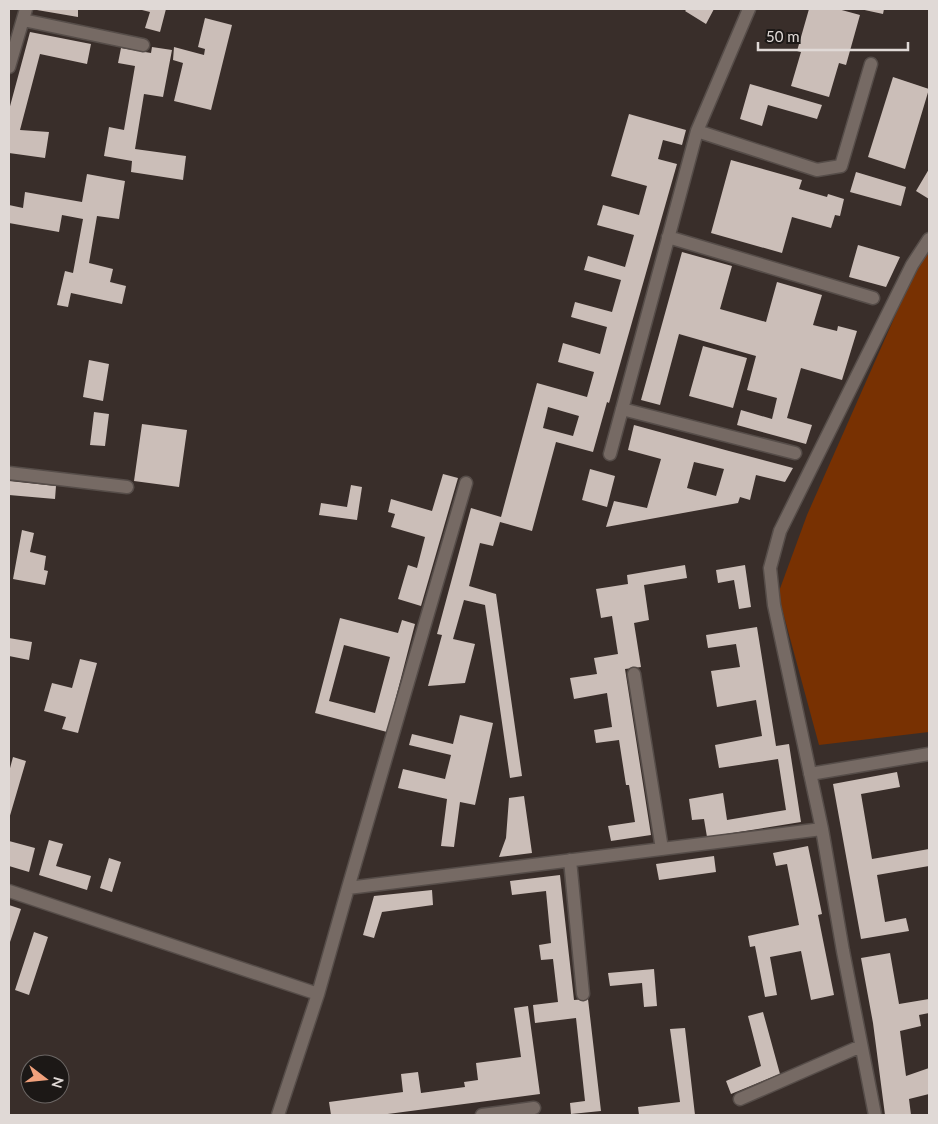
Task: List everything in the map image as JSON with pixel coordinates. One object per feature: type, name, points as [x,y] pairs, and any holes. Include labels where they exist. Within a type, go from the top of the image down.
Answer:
[{"type":"street","points":[[610,454],[697,131],[749,9]]},
{"type":"street","points":[[9,67],[24,14],[144,45]]},
{"type":"street","points":[[697,131],[817,170],[841,166],[871,64]]},
{"type":"street","points":[[668,237],[873,298]]},
{"type":"street","points":[[875,1115],[822,829],[774,605],[770,568],[780,531],[912,265],[929,239]]},
{"type":"street","points":[[622,409],[795,453]]},
{"type":"street","points":[[9,473],[127,487]]},
{"type":"street","points":[[278,1115],[318,994],[466,483]]},
{"type":"street","points":[[634,674],[662,849]]},
{"type":"street","points":[[810,774],[929,754]]},
{"type":"street","points":[[348,888],[822,829]]},
{"type":"street","points":[[570,860],[583,994]]},
{"type":"street","points":[[9,890],[318,994]]},
{"type":"street","points":[[740,1100],[862,1046]]},
{"type":"street","points":[[482,1115],[534,1108]]},
{"type":"shaded area","points":[[929,250],[929,732],[819,745],[778,594],[807,515],[915,271]]},
{"type":"building","points":[[78,9],[78,17],[37,10]]},
{"type":"building","points":[[138,9],[166,9],[160,32],[145,28],[150,12]]},
{"type":"building","points":[[687,9],[714,9],[706,24],[685,11]]},
{"type":"building","points":[[809,9],[838,9],[860,15],[846,65],[839,63],[829,97],[791,86],[801,52],[797,51]]},
{"type":"building","points":[[860,9],[884,9],[883,14]]},
{"type":"building","points":[[205,18],[232,25],[211,110],[174,101],[183,63],[173,60],[174,47],[204,55],[205,49],[198,47]]},
{"type":"building","points":[[30,32],[91,44],[87,64],[40,54],[20,130],[49,132],[45,158],[9,153],[9,110]]},
{"type":"building","points":[[152,47],[172,50],[163,97],[144,94],[135,149],[186,156],[183,180],[131,172],[132,161],[104,156],[109,127],[124,130],[135,66],[118,63],[121,48],[151,53]]},
{"type":"building","points":[[893,77],[929,89],[905,169],[868,157]]},
{"type":"building","points":[[750,84],[822,105],[817,119],[768,105],[762,126],[740,119]]},
{"type":"building","points":[[629,114],[686,130],[682,145],[663,140],[658,159],[677,164],[609,403],[607,402],[593,452],[556,442],[532,531],[500,522],[493,546],[480,543],[469,586],[496,594],[522,776],[510,778],[485,605],[464,600],[453,639],[475,644],[465,683],[428,686],[442,635],[437,634],[471,508],[501,517],[537,383],[587,397],[594,372],[558,362],[563,343],[600,354],[607,327],[571,317],[575,302],[612,312],[621,280],[584,270],[588,256],[625,267],[634,235],[597,225],[603,205],[639,215],[647,186],[611,176]],"holes":[[[548,407],[579,416],[573,436],[543,428]]]},
{"type":"building","points":[[731,160],[802,180],[799,189],[827,197],[828,194],[844,199],[840,216],[835,215],[831,228],[792,217],[782,253],[711,233]]},
{"type":"building","points":[[929,169],[929,199],[916,191]]},
{"type":"building","points":[[856,172],[906,187],[901,206],[850,192]]},
{"type":"building","points":[[87,174],[125,181],[119,219],[97,216],[89,263],[113,269],[110,282],[126,286],[122,304],[71,293],[68,307],[57,305],[65,271],[73,273],[83,219],[62,215],[59,232],[9,223],[9,205],[23,208],[25,192],[82,202]]},
{"type":"building","points":[[858,245],[900,257],[886,287],[849,277]]},
{"type":"building","points":[[682,252],[732,266],[720,309],[766,322],[777,282],[822,295],[813,325],[837,331],[838,326],[857,331],[842,380],[801,368],[787,418],[812,425],[806,444],[737,425],[741,410],[772,419],[777,398],[747,390],[756,356],[679,334],[660,405],[641,400]]},
{"type":"building","points":[[703,346],[747,358],[733,408],[689,396]]},
{"type":"building","points":[[89,360],[109,364],[103,401],[83,397]]},
{"type":"building","points":[[94,412],[109,414],[105,446],[90,445]]},
{"type":"building","points":[[142,424],[187,430],[179,487],[134,481]]},
{"type":"building","points":[[634,425],[793,468],[785,482],[756,475],[750,500],[740,497],[738,503],[606,527],[614,501],[647,508],[661,459],[628,450]],"holes":[[[694,462],[724,469],[716,496],[687,488]]]},
{"type":"building","points":[[590,469],[615,476],[607,507],[582,500]]},
{"type":"building","points":[[443,474],[458,478],[421,606],[398,599],[408,565],[417,568],[425,537],[391,527],[395,514],[388,512],[391,499],[432,511]]},
{"type":"building","points":[[9,481],[56,486],[55,499],[9,495]]},
{"type":"building","points":[[351,485],[362,487],[357,520],[319,515],[321,503],[347,507]]},
{"type":"building","points":[[22,530],[34,533],[30,552],[46,556],[44,570],[48,571],[45,585],[13,579]]},
{"type":"building","points":[[685,565],[687,578],[644,585],[649,620],[634,623],[641,667],[625,669],[651,835],[611,841],[608,826],[635,822],[629,785],[626,785],[619,740],[596,743],[594,730],[612,727],[607,693],[574,699],[570,678],[597,674],[594,658],[618,654],[612,616],[601,618],[596,589],[628,584],[627,575]]},
{"type":"building","points":[[745,565],[751,607],[739,609],[734,580],[718,583],[716,570]]},
{"type":"building","points":[[340,618],[398,633],[402,620],[415,624],[387,732],[315,713]],"holes":[[[344,645],[390,657],[375,713],[329,701]]]},
{"type":"building","points":[[757,627],[776,746],[789,744],[801,822],[707,837],[704,819],[692,820],[689,799],[723,793],[727,820],[786,810],[778,759],[719,768],[715,745],[762,736],[756,700],[717,707],[711,671],[740,667],[736,644],[708,648],[706,635]]},
{"type":"building","points":[[9,638],[32,642],[29,660],[9,656]]},
{"type":"building","points":[[80,659],[97,663],[78,733],[62,729],[66,717],[44,711],[52,683],[72,688]]},
{"type":"building","points":[[460,715],[493,723],[475,805],[460,802],[454,847],[441,846],[447,799],[398,788],[403,769],[445,779],[451,755],[409,745],[412,734],[453,744]]},
{"type":"building","points":[[13,757],[26,761],[9,819],[9,772]]},
{"type":"building","points":[[897,772],[900,787],[861,794],[872,859],[929,849],[929,866],[877,875],[885,922],[906,918],[909,931],[861,939],[833,784]]},
{"type":"building","points":[[524,796],[532,853],[499,857],[506,838],[509,798]]},
{"type":"building","points":[[49,840],[63,844],[56,866],[91,876],[87,890],[39,875]]},
{"type":"building","points":[[9,841],[35,848],[29,872],[9,866]]},
{"type":"building","points":[[808,846],[822,914],[818,915],[834,995],[811,1000],[801,951],[770,957],[777,995],[765,997],[755,946],[750,947],[748,936],[799,925],[787,864],[776,866],[773,853]]},
{"type":"building","points":[[714,856],[716,872],[659,880],[656,864]]},
{"type":"building","points":[[109,858],[121,862],[112,892],[100,888]]},
{"type":"building","points":[[560,875],[574,1000],[588,999],[601,1111],[571,1114],[570,1103],[585,1101],[576,1018],[535,1023],[533,1005],[558,1002],[553,959],[541,960],[539,945],[551,943],[546,891],[512,895],[510,881]]},
{"type":"building","points":[[432,890],[433,905],[382,912],[374,938],[363,935],[374,896]]},
{"type":"building","points":[[9,905],[21,909],[9,945]]},
{"type":"building","points":[[34,932],[48,937],[29,995],[15,990]]},
{"type":"building","points":[[890,953],[899,1004],[929,999],[929,1013],[919,1015],[921,1026],[900,1031],[906,1076],[929,1068],[929,1094],[909,1099],[911,1115],[885,1115],[873,1023],[861,958]]},
{"type":"building","points":[[654,969],[657,1006],[644,1007],[642,983],[610,986],[608,973]]},
{"type":"building","points":[[528,1006],[540,1094],[380,1115],[331,1115],[329,1102],[403,1092],[401,1074],[418,1072],[421,1093],[465,1087],[464,1082],[478,1080],[476,1063],[521,1057],[514,1008]]},
{"type":"building","points":[[763,1012],[780,1074],[731,1094],[726,1081],[761,1066],[748,1016]]},
{"type":"building","points":[[685,1028],[695,1115],[639,1115],[638,1107],[680,1102],[670,1029]]}]
